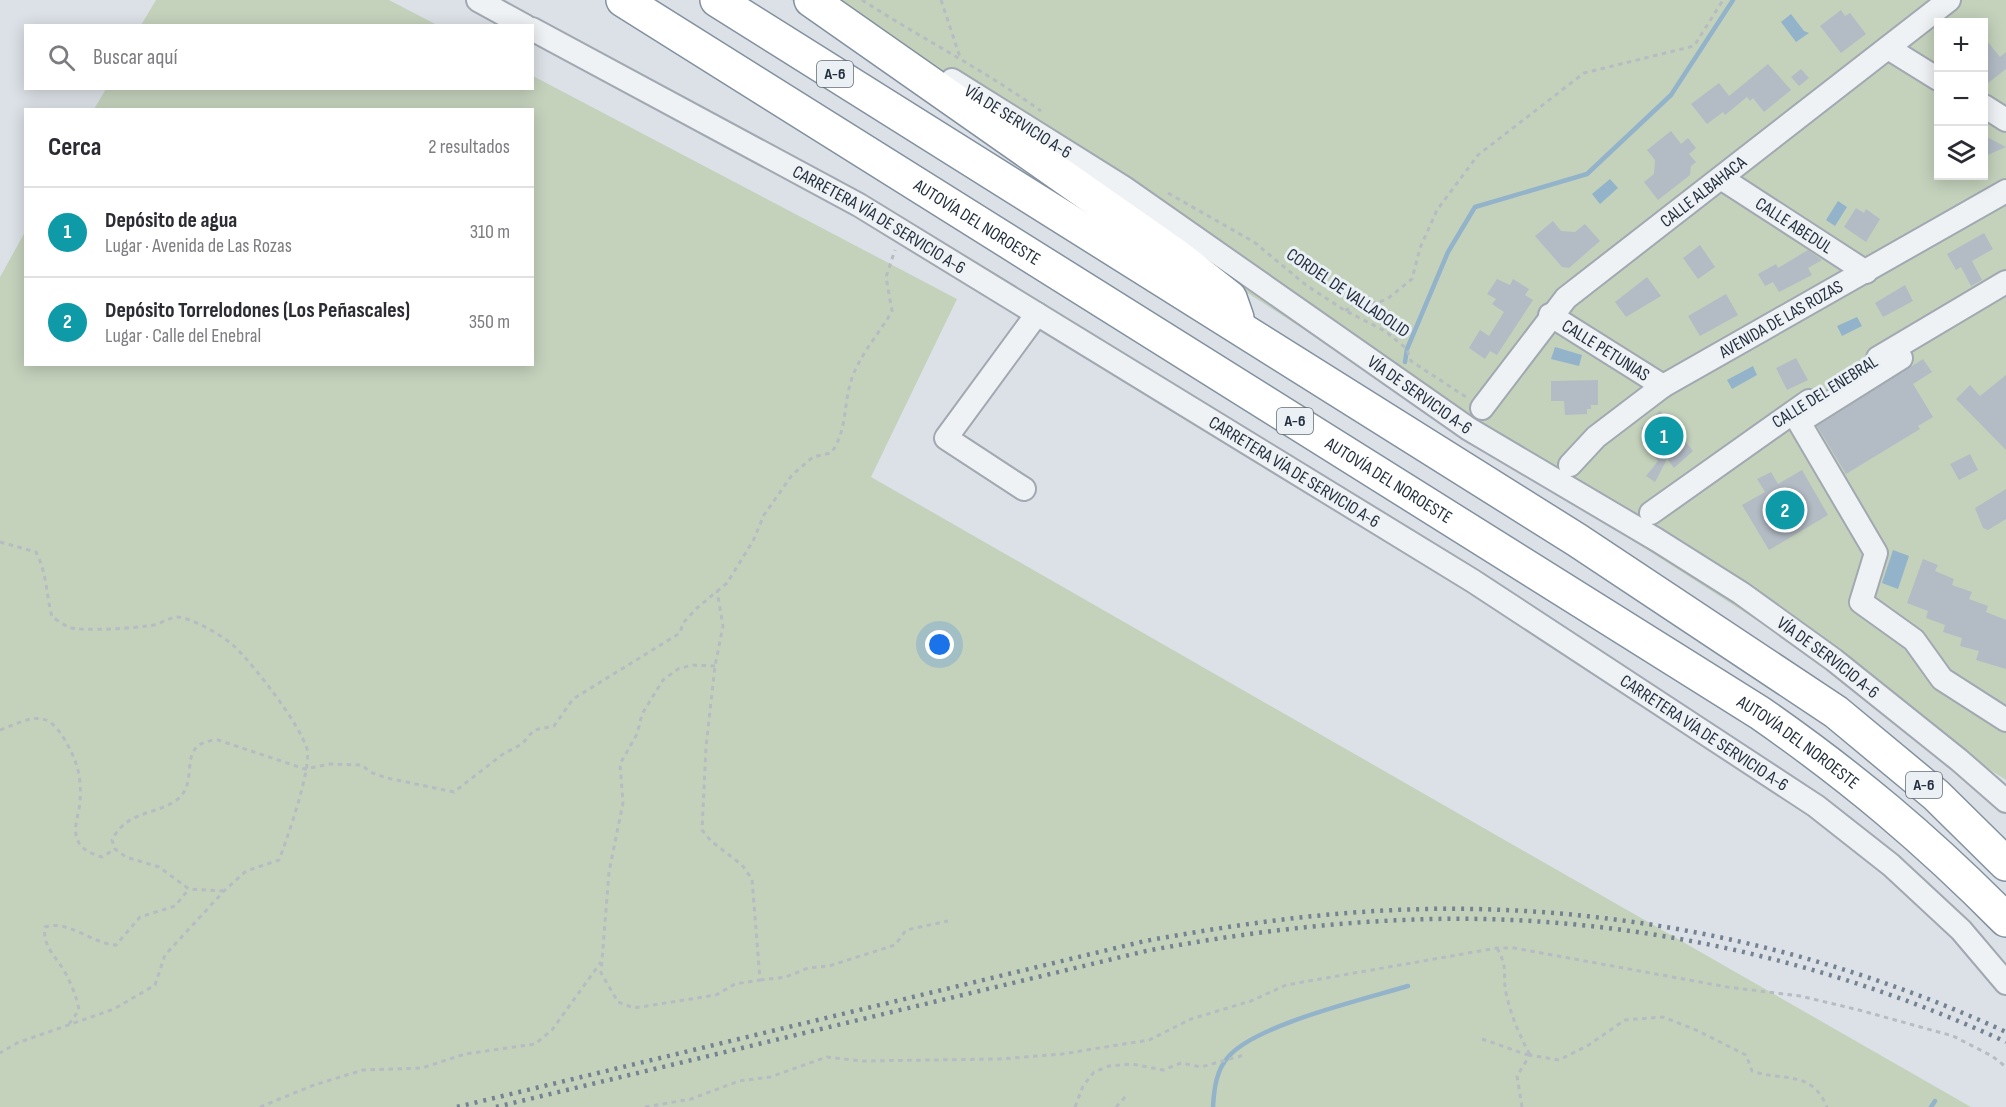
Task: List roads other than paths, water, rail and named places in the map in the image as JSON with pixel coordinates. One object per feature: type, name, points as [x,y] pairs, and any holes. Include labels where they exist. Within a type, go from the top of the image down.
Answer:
[{"type":"highway","name":"AUTOVÍA DEL NOROESTE","points":[[623,0],[1760,713],[1821,755],[1893,812],[2006,920]]},
{"type":"highway","name":"A-6","points":[[717,0],[1577,540],[1836,712],[1936,795],[2006,864]]},
{"type":"highway","points":[[811,0],[1178,256],[1230,298],[1240,328]]},
{"type":"street","name":"VÍA DE SERVICIO A-6","points":[[823,0],[1123,187],[1469,429],[1657,540],[1741,593],[1834,660],[1959,760],[2006,801]]},
{"type":"street","name":"CALLE ALBAHACA","points":[[1482,408],[1550,315],[1566,298],[1949,0]]},
{"type":"street","points":[[479,1],[521,24]]},
{"type":"street","name":"CARRETERA VÍA DE SERVICIO A-6","points":[[534,30],[859,205],[1473,581],[1816,806],[1900,873],[1961,930],[2006,983]]},
{"type":"street","points":[[1888,48],[1934,77]]},
{"type":"street","points":[[1988,109],[2006,120]]},
{"type":"street","name":"CALLE ABEDUL","points":[[1721,178],[1866,272]]},
{"type":"street","name":"AVENIDA DE LAS ROZAS","points":[[1570,465],[1596,437],[1663,386],[2006,191]]},
{"type":"street","name":"CALLE DEL ENEBRAL","points":[[1651,513],[1786,415],[2006,282]]},
{"type":"street","points":[[1024,489],[946,438],[1037,314]]},
{"type":"street","name":"CALLE PETUNIAS","points":[[1550,315],[1663,386]]},
{"type":"street","points":[[1901,358],[1799,422],[1876,553],[1861,602],[1914,640],[1942,679],[2006,720]]},
{"type":"water","points":[[1791,14],[1804,31],[1809,33],[1796,42],[1781,22]]},
{"type":"water","points":[[1610,179],[1618,188],[1600,204],[1592,194]]},
{"type":"water","points":[[1838,201],[1847,207],[1835,226],[1826,220]]},
{"type":"water","points":[[1857,317],[1862,326],[1842,336],[1837,326]]},
{"type":"water","points":[[1555,347],[1582,355],[1579,366],[1551,359]]},
{"type":"water","points":[[1753,366],[1757,375],[1732,389],[1727,380]]},
{"type":"water","points":[[1893,550],[1909,556],[1898,589],[1882,583]]},
{"type":"waterway","points":[[1405,362],[1407,349],[1448,252],[1475,207],[1587,174],[1671,95],[1733,0]]},
{"type":"waterway","points":[[1213,1107],[1215,1087],[1221,1067],[1229,1056],[1243,1044],[1287,1023],[1408,986]]},
{"type":"waterway","points":[[1931,1107],[1935,1101]]},
{"type":"railway","points":[[457,1107],[1145,941],[1252,924],[1361,912],[1443,909],[1526,911],[1609,919],[1691,932],[1772,949],[1852,972],[1930,1000],[2006,1032]]},
{"type":"railway","points":[[496,1107],[1146,951],[1289,929],[1398,920],[1507,920],[1581,925],[1727,948],[1799,966],[1869,988],[1939,1013],[2006,1042]]},
{"type":"place","name":"Depósito de agua","points":[[1664,436]]},
{"type":"place","name":"Depósito Torrelodones (Los Peñascales)","points":[[1785,510]]}]
